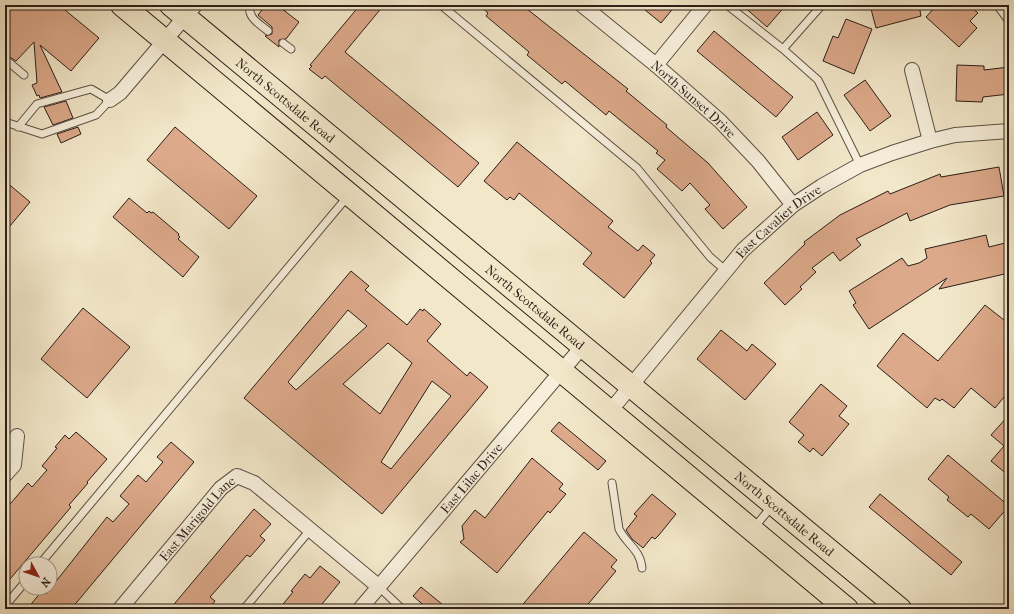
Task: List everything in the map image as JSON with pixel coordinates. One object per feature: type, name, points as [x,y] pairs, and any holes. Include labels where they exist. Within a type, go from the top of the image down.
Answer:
[{"type":"main road","points":[[122,5],[562,371],[611,410],[847,609]]},
{"type":"main road","name":"North Scottsdale Road","points":[[184,9],[582,347],[900,609]]},
{"type":"street","name":"North Sunset Drive","points":[[582,5],[656,65],[720,121],[758,161],[793,206]]},
{"type":"street","points":[[656,65],[705,5]]},
{"type":"street","points":[[110,100],[120,94],[165,41],[184,9]]},
{"type":"street","points":[[912,70],[930,141]]},
{"type":"street","name":"East Cavalier Drive","points":[[611,410],[743,250],[793,206],[822,186],[860,165],[930,141],[955,135],[1009,131]]},
{"type":"street","name":"East Lilac Drive","points":[[360,609],[582,347]]},
{"type":"street","points":[[5,475],[14,465],[17,436]]},
{"type":"street","name":"East Marigold Lane","points":[[120,609],[220,488],[237,476],[254,483],[378,586]]},
{"type":"lane","points":[[441,5],[637,168],[710,257],[726,270]]},
{"type":"lane","points":[[727,5],[783,49],[818,80],[860,165]]},
{"type":"lane","points":[[783,49],[822,5]]},
{"type":"lane","points":[[997,5],[1009,21]]},
{"type":"lane","points":[[251,7],[250,16],[268,31]]},
{"type":"lane","points":[[283,43],[291,49]]},
{"type":"lane","points":[[5,59],[24,75]]},
{"type":"lane","points":[[5,122],[18,127],[42,134],[96,115],[110,100],[91,89],[37,104],[18,127]]},
{"type":"lane","points":[[47,556],[349,194]]},
{"type":"lane","points":[[612,483],[619,529],[623,536],[639,554],[642,568]]},
{"type":"lane","points":[[752,530],[774,504]]},
{"type":"lane","points":[[244,609],[310,530]]},
{"type":"lane","points":[[378,586],[402,609]]},
{"type":"lane","points":[[5,606],[18,591]]},
{"type":"building","points":[[5,5],[59,5],[99,38],[71,71],[40,45],[62,92],[40,98],[39,95],[37,96],[32,85],[37,83],[34,42],[16,61],[5,54]]},
{"type":"building","points":[[266,5],[277,5],[299,22],[286,39],[279,40],[279,47],[265,36],[272,34],[272,27],[258,15]]},
{"type":"building","points":[[360,5],[384,5],[345,52],[479,163],[458,187],[325,76],[322,79],[309,69],[312,66],[310,65]]},
{"type":"building","points":[[479,5],[522,5],[628,89],[626,91],[667,125],[666,127],[708,163],[747,207],[723,229],[705,209],[710,205],[690,183],[682,191],[657,169],[665,160],[656,153],[658,151],[609,111],[606,115],[565,81],[562,84],[527,55],[529,52],[486,16],[488,13]]},
{"type":"building","points":[[639,5],[676,5],[661,23]]},
{"type":"building","points":[[742,5],[786,5],[767,27]]},
{"type":"building","points":[[870,5],[919,5],[921,16],[876,28]]},
{"type":"building","points":[[937,5],[969,5],[978,13],[970,21],[977,28],[959,47],[926,17]]},
{"type":"building","points":[[846,19],[872,29],[854,74],[823,61],[833,36],[838,38]]},
{"type":"building","points":[[714,31],[793,97],[776,117],[697,51]]},
{"type":"building","points":[[957,65],[984,66],[984,70],[1009,67],[1009,94],[983,97],[982,102],[956,101]]},
{"type":"building","points":[[865,80],[891,116],[870,131],[844,95]]},
{"type":"building","points":[[66,101],[73,118],[53,125],[44,107]]},
{"type":"building","points":[[817,112],[833,135],[798,160],[782,137]]},
{"type":"building","points":[[78,127],[81,134],[61,143],[57,134]]},
{"type":"building","points":[[175,127],[257,196],[229,229],[147,160]]},
{"type":"building","points":[[517,142],[613,221],[608,227],[638,251],[643,245],[655,255],[650,261],[652,263],[624,298],[583,264],[592,253],[519,193],[514,200],[510,197],[507,200],[484,181]]},
{"type":"building","points":[[999,167],[1004,196],[950,205],[910,221],[907,213],[856,239],[861,245],[840,261],[833,252],[812,268],[816,272],[800,287],[802,289],[785,305],[764,283],[805,244],[804,242],[840,215],[888,191],[890,194],[940,174],[941,177]]},
{"type":"building","points":[[5,181],[30,202],[5,232]]},
{"type":"building","points":[[129,198],[147,213],[149,211],[151,213],[153,212],[179,234],[178,235],[180,237],[178,239],[199,257],[183,277],[113,217]]},
{"type":"building","points":[[986,235],[989,247],[1009,242],[1009,273],[939,289],[947,278],[869,329],[853,305],[856,303],[849,291],[902,258],[908,266],[919,263],[927,258],[925,249]]},
{"type":"building","points":[[351,271],[369,286],[365,290],[407,325],[420,309],[423,311],[424,309],[441,324],[427,341],[467,376],[470,372],[488,387],[382,514],[244,398]],"holes":[[[348,310],[367,326],[296,390],[288,382]],[[388,343],[412,363],[380,414],[343,384]],[[432,381],[451,396],[391,469],[381,462]]]},
{"type":"building","points":[[985,305],[1009,324],[1009,391],[995,408],[971,388],[954,408],[942,399],[940,401],[935,398],[927,408],[877,366],[903,333],[938,361]]},
{"type":"building","points":[[83,308],[130,347],[87,398],[41,359]]},
{"type":"building","points":[[721,330],[747,351],[752,344],[776,364],[745,400],[697,359]]},
{"type":"building","points":[[821,384],[847,406],[839,416],[849,424],[822,456],[813,448],[810,452],[798,442],[804,435],[789,422]]},
{"type":"building","points":[[1009,415],[1009,476],[991,461],[1004,446],[991,435]]},
{"type":"building","points":[[559,422],[606,461],[598,470],[551,431]]},
{"type":"building","points":[[76,432],[107,459],[69,505],[71,507],[30,556],[18,556],[18,570],[5,585],[5,510],[28,483],[32,487],[47,470],[42,466],[57,448],[55,447],[65,435],[69,439]]},
{"type":"building","points":[[171,442],[194,462],[70,609],[27,609],[38,596],[58,596],[58,579],[107,517],[113,522],[129,504],[120,496],[138,475],[146,482],[163,462],[157,457]]},
{"type":"building","points":[[948,455],[1009,506],[989,529],[971,514],[968,517],[947,500],[949,497],[928,479]]},
{"type":"building","points":[[532,458],[563,484],[559,489],[566,494],[550,513],[548,511],[497,573],[460,542],[464,539],[462,526],[475,510],[485,518]]},
{"type":"building","points":[[652,494],[676,514],[659,535],[655,539],[652,537],[643,548],[632,539],[626,530],[637,516],[634,514]]},
{"type":"building","points":[[880,494],[962,562],[951,575],[869,507]]},
{"type":"building","points":[[254,509],[271,524],[260,536],[265,540],[250,557],[247,555],[210,597],[215,601],[209,609],[170,609]]},
{"type":"building","points":[[584,532],[617,560],[611,567],[616,571],[584,609],[519,609]]},
{"type":"building","points":[[320,566],[340,582],[318,609],[279,609],[305,574],[310,578]]},
{"type":"building","points":[[421,587],[448,609],[428,609],[413,596]]}]
